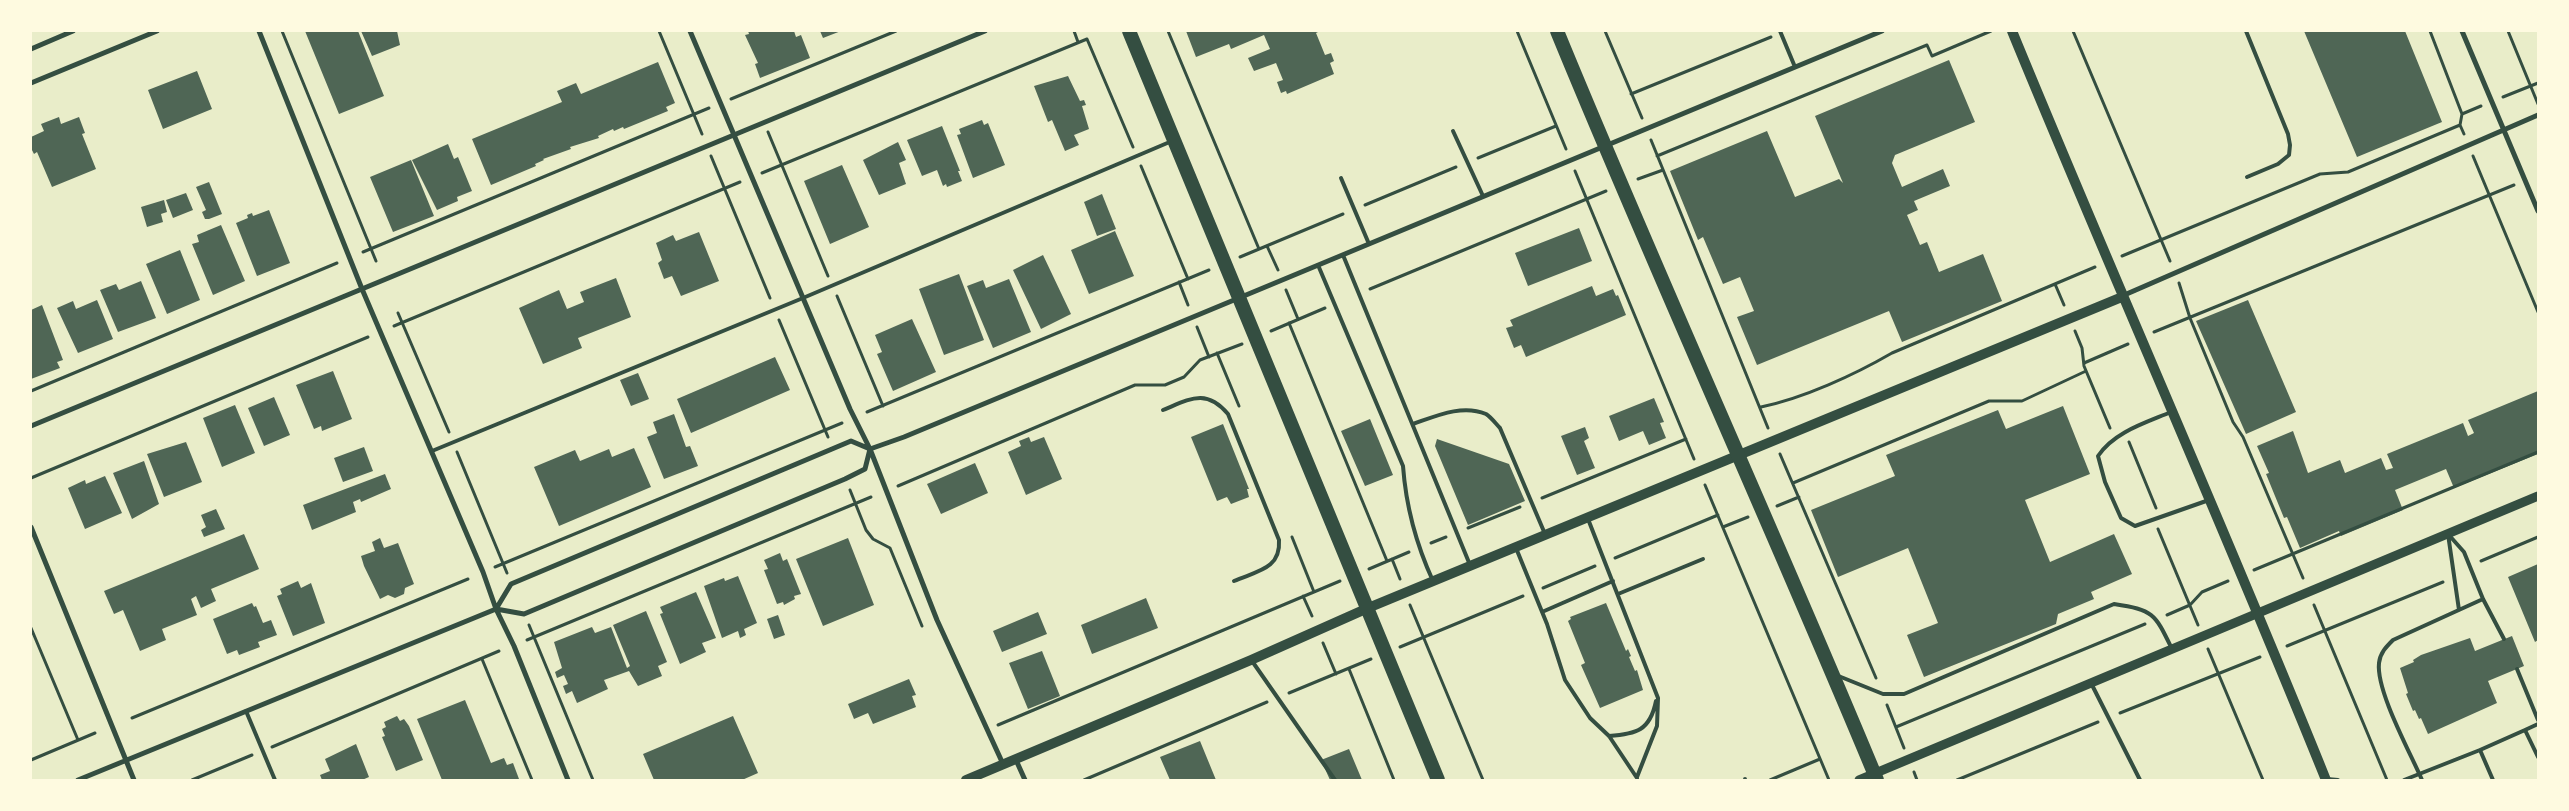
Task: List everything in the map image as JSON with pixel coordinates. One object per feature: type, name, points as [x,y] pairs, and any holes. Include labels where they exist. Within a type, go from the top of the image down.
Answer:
[{"type":"highway","points":[[1129,31],[1241,298],[1438,780]]},
{"type":"highway","points":[[1557,31],[1604,146],[1834,674],[1875,777]]},
{"type":"main road","points":[[2012,31],[2122,297],[2274,651],[2325,779]]},
{"type":"main road","points":[[966,780],[1252,660],[1470,565],[2122,297]]},
{"type":"street","points":[[31,49],[73,31]]},
{"type":"street","points":[[31,83],[156,31]]},
{"type":"street","points":[[259,31],[362,289],[483,572],[496,609],[514,646],[568,780]]},
{"type":"street","points":[[690,31],[854,418],[870,449],[937,620],[1003,764]]},
{"type":"street","points":[[31,426],[984,31]]},
{"type":"street","points":[[496,609],[511,584],[851,441],[870,449],[904,437],[1882,31]]},
{"type":"street","points":[[2462,31],[2538,211]]},
{"type":"street","points":[[2122,297],[2502,129],[2538,115]]},
{"type":"street","points":[[78,780],[496,609],[524,614],[839,482],[865,469],[870,449]]},
{"type":"street","points":[[1859,780],[1875,777],[2091,682],[2538,496]]},
{"type":"street","points":[[31,527],[134,780]]},
{"type":"street","points":[[1016,760],[1025,780]]},
{"type":"lane","points":[[2246,31],[2288,134],[2290,146],[2289,155],[2278,164],[2247,178]]},
{"type":"lane","points":[[1780,32],[1795,67]]},
{"type":"lane","points":[[1453,131],[1483,196]]},
{"type":"lane","points":[[432,451],[833,286],[1174,141]]},
{"type":"lane","points":[[1341,178],[1369,244]]},
{"type":"lane","points":[[1343,255],[1470,565]]},
{"type":"lane","points":[[1318,265],[1403,466],[1405,493],[1418,548],[1433,581]]},
{"type":"lane","points":[[1163,410],[1194,398],[1208,398],[1220,405],[1228,414],[1279,540],[1280,549],[1278,557],[1271,565],[1234,581]]},
{"type":"lane","points":[[1413,424],[1447,413],[1466,410],[1487,415],[1500,428],[1545,534]]},
{"type":"lane","points":[[2171,412],[2118,436],[2105,446],[2098,456],[2105,482],[2121,518],[2134,526],[2210,500]]},
{"type":"lane","points":[[1587,517],[1657,696],[1657,726],[1638,779]]},
{"type":"lane","points":[[2448,534],[2464,552],[2483,599],[2504,639]]},
{"type":"lane","points":[[2448,534],[2452,578],[2459,610]]},
{"type":"lane","points":[[1515,547],[1542,612],[1565,680],[1590,718],[1609,736],[1638,779]]},
{"type":"lane","points":[[1618,594],[1702,559]]},
{"type":"lane","points":[[1542,612],[1613,581]]},
{"type":"lane","points":[[2422,780],[2383,689],[2379,662],[2384,649],[2393,640],[2483,599]]},
{"type":"lane","points":[[1834,674],[1883,694],[1904,694],[2114,604],[2138,607],[2158,619],[2172,649]]},
{"type":"lane","points":[[1252,660],[1335,780]]},
{"type":"lane","points":[[2517,670],[2538,720]]},
{"type":"lane","points":[[2091,682],[2140,780]]},
{"type":"lane","points":[[1609,736],[1634,734],[1653,718],[1657,696]]},
{"type":"lane","points":[[246,711],[275,780]]},
{"type":"lane","points":[[2404,780],[2480,750],[2538,724]]},
{"type":"lane","points":[[2525,730],[2538,757]]},
{"type":"lane","points":[[2480,750],[2492,780]]},
{"type":"lane","points":[[2325,779],[2338,780]]},
{"type":"path","points":[[282,31],[376,261]]},
{"type":"path","points":[[659,31],[825,430]]},
{"type":"path","points":[[363,252],[896,31]]},
{"type":"path","points":[[1074,31],[1078,42]]},
{"type":"path","points":[[1168,31],[1258,249]]},
{"type":"path","points":[[1517,31],[1686,439]]},
{"type":"path","points":[[1605,31],[1761,407]]},
{"type":"path","points":[[1657,156],[1927,45],[1932,56],[1991,31]]},
{"type":"path","points":[[2073,31],[2175,273],[2190,318],[2233,422],[2244,437],[2387,780]]},
{"type":"path","points":[[2430,31],[2462,114],[2460,125],[2538,312]]},
{"type":"path","points":[[2508,31],[2538,104]]},
{"type":"path","points":[[1631,94],[1780,32]]},
{"type":"path","points":[[764,123],[883,406]]},
{"type":"path","points":[[867,412],[1556,126]]},
{"type":"path","points":[[1359,294],[1586,198],[1663,170]]},
{"type":"path","points":[[2084,363],[2140,338],[2525,180]]},
{"type":"path","points":[[31,391],[337,263]]},
{"type":"path","points":[[897,486],[1135,385],[1165,385],[1184,377],[1200,360],[1257,338],[1335,304]]},
{"type":"path","points":[[988,729],[1387,561],[1289,323]]},
{"type":"path","points":[[31,478],[368,337]]},
{"type":"path","points":[[2086,371],[2022,401],[1989,401],[1793,482],[1896,727],[2190,606],[2202,592],[2538,452]]},
{"type":"path","points":[[496,567],[842,423]]},
{"type":"path","points":[[850,490],[866,530],[873,539],[890,548],[922,626]]},
{"type":"path","points":[[528,640],[871,497]]},
{"type":"path","points":[[1718,515],[1829,780]]},
{"type":"path","points":[[2470,568],[2538,537]]},
{"type":"path","points":[[1392,559],[1483,780]]},
{"type":"path","points":[[2274,651],[2326,632],[2452,578]]},
{"type":"path","points":[[132,718],[468,579]]},
{"type":"path","points":[[529,626],[593,780]]},
{"type":"path","points":[[31,628],[78,740]]},
{"type":"path","points":[[192,780],[499,651]]},
{"type":"path","points":[[482,659],[532,780]]},
{"type":"path","points":[[1349,669],[1394,780]]},
{"type":"path","points":[[31,760],[95,733]]},
{"type":"path","points":[[1770,780],[1820,759]]},
{"type":"building","points":[[305,31],[358,31],[384,96],[339,114]]},
{"type":"building","points":[[361,31],[397,31],[400,45],[372,56]]},
{"type":"building","points":[[748,31],[794,31],[796,37],[801,35],[810,58],[760,78],[755,64],[758,63],[745,35],[749,34]]},
{"type":"building","points":[[820,31],[841,31],[823,38]]},
{"type":"building","points":[[1186,31],[1320,31],[1316,33],[1325,55],[1331,53],[1334,61],[1330,63],[1334,74],[1287,94],[1286,91],[1281,93],[1277,82],[1283,80],[1276,63],[1254,71],[1248,58],[1270,49],[1264,35],[1231,49],[1229,44],[1196,57]]},
{"type":"building","points":[[2304,31],[2405,31],[2442,122],[2357,157]]},
{"type":"building","points":[[1949,60],[1975,122],[1895,155],[1892,163],[1902,187],[1943,169],[1950,186],[1914,201],[1918,210],[1907,215],[1920,245],[1927,242],[1939,272],[1983,254],[2002,301],[1902,342],[1889,311],[1757,365],[1737,317],[1754,311],[1740,277],[1723,284],[1703,237],[1698,240],[1670,171],[1767,131],[1795,197],[1839,179],[1843,183],[1815,116]]},
{"type":"building","points":[[658,62],[675,103],[666,107],[668,111],[624,129],[623,127],[614,131],[613,129],[598,136],[599,138],[570,147],[571,149],[543,159],[535,164],[536,166],[491,185],[472,139],[562,102],[557,91],[576,83],[581,94]]},
{"type":"building","points":[[197,71],[212,109],[163,129],[148,90]]},
{"type":"building","points":[[1068,76],[1080,101],[1084,100],[1086,105],[1082,106],[1089,129],[1074,135],[1079,145],[1065,151],[1052,120],[1048,122],[1034,86]]},
{"type":"building","points":[[59,117],[61,124],[79,117],[85,133],[82,134],[96,169],[52,187],[37,152],[34,154],[31,148],[31,137],[44,131],[41,124]]},
{"type":"building","points":[[982,120],[984,125],[988,123],[1005,165],[973,178],[957,135],[961,134],[959,129]]},
{"type":"building","points":[[942,126],[960,171],[958,171],[962,181],[947,187],[946,184],[943,186],[937,170],[922,176],[907,140]]},
{"type":"building","points":[[898,142],[906,160],[899,163],[906,184],[879,195],[863,160]]},
{"type":"building","points":[[448,144],[454,159],[458,157],[472,191],[457,197],[458,201],[437,210],[412,160]]},
{"type":"building","points":[[411,160],[434,216],[393,232],[370,177]]},
{"type":"building","points":[[842,165],[869,227],[830,244],[804,181]]},
{"type":"building","points":[[209,182],[222,214],[205,219],[202,212],[206,210],[196,187]]},
{"type":"building","points":[[186,193],[193,210],[173,218],[166,200]]},
{"type":"building","points":[[1102,194],[1116,229],[1097,236],[1084,202]]},
{"type":"building","points":[[164,200],[167,212],[161,214],[163,222],[147,227],[141,207]]},
{"type":"building","points":[[269,210],[290,263],[257,276],[236,223],[248,218],[247,215],[252,213],[253,216]]},
{"type":"building","points":[[221,225],[245,281],[213,295],[192,244],[199,242],[197,235]]},
{"type":"building","points":[[1579,228],[1592,261],[1528,286],[1515,253]]},
{"type":"building","points":[[1115,231],[1134,276],[1089,294],[1071,250]]},
{"type":"building","points":[[699,232],[719,281],[681,296],[672,276],[664,279],[658,263],[662,260],[656,243],[673,235],[676,241]]},
{"type":"building","points":[[180,250],[200,300],[167,314],[146,264]]},
{"type":"building","points":[[1043,255],[1071,314],[1041,329],[1013,270]]},
{"type":"building","points":[[959,274],[984,340],[944,355],[919,289]]},
{"type":"building","points":[[616,278],[631,317],[578,338],[582,348],[543,364],[519,308],[559,290],[567,309],[584,302],[580,292]]},
{"type":"building","points":[[1009,279],[1031,332],[993,348],[967,286],[983,280],[986,288]]},
{"type":"building","points":[[141,281],[156,318],[118,332],[100,290],[116,284],[119,290]]},
{"type":"building","points":[[1592,286],[1596,296],[1613,289],[1616,296],[1618,295],[1626,315],[1526,357],[1521,345],[1514,348],[1506,328],[1513,326],[1510,320]]},
{"type":"building","points":[[97,300],[113,339],[78,353],[57,308],[73,301],[76,309]]},
{"type":"building","points":[[2248,300],[2296,412],[2246,434],[2196,321]]},
{"type":"building","points":[[42,305],[63,360],[57,362],[60,368],[31,379],[31,310]]},
{"type":"building","points":[[912,319],[936,372],[893,391],[877,354],[882,352],[875,335]]},
{"type":"building","points":[[775,357],[790,390],[691,433],[677,399]]},
{"type":"building","points":[[333,371],[352,419],[322,431],[321,426],[314,429],[296,385]]},
{"type":"building","points":[[638,373],[649,399],[631,406],[620,380]]},
{"type":"building","points":[[2538,391],[2538,454],[2454,488],[2446,469],[2395,490],[2403,510],[2341,536],[2339,531],[2300,548],[2287,517],[2284,518],[2266,474],[2269,473],[2257,446],[2293,431],[2308,473],[2340,460],[2345,473],[2381,458],[2386,470],[2393,468],[2387,454],[2463,423],[2468,436],[2474,433],[2468,420]]},
{"type":"building","points":[[274,397],[290,435],[264,446],[248,408]]},
{"type":"building","points":[[1654,398],[1664,422],[1660,423],[1666,438],[1649,445],[1643,431],[1619,441],[1609,416]]},
{"type":"building","points":[[235,405],[255,453],[222,467],[203,418]]},
{"type":"building","points":[[2063,406],[2090,474],[2025,500],[2050,562],[2114,534],[2132,574],[2091,592],[2094,599],[2058,614],[2056,624],[1924,677],[1907,635],[1938,623],[1908,548],[1838,577],[1811,510],[1895,476],[1886,455],[1998,410],[2006,429]]},
{"type":"building","points":[[674,414],[686,447],[690,446],[698,466],[664,479],[647,437],[657,433],[653,422]]},
{"type":"building","points":[[1370,419],[1393,475],[1365,486],[1341,431]]},
{"type":"building","points":[[1223,424],[1249,489],[1247,489],[1249,497],[1231,504],[1227,497],[1217,501],[1191,437]]},
{"type":"building","points":[[1585,427],[1589,438],[1584,441],[1595,468],[1577,475],[1561,436]]},
{"type":"building","points":[[1029,437],[1031,442],[1044,437],[1062,479],[1026,495],[1008,452],[1021,446],[1019,441]]},
{"type":"building","points":[[1437,439],[1509,464],[1525,501],[1468,525],[1435,446]]},
{"type":"building","points":[[186,442],[202,482],[164,497],[147,454]]},
{"type":"building","points":[[364,447],[373,471],[343,482],[334,458]]},
{"type":"building","points":[[634,448],[651,487],[559,526],[534,467],[575,450],[580,461],[609,449],[612,457]]},
{"type":"building","points":[[144,461],[159,504],[132,519],[113,473]]},
{"type":"building","points":[[975,463],[988,493],[941,514],[927,484]]},
{"type":"building","points":[[385,474],[391,489],[361,502],[360,499],[353,502],[356,512],[312,530],[303,505]]},
{"type":"building","points":[[105,476],[122,513],[85,529],[68,488],[85,480],[86,484]]},
{"type":"building","points":[[216,509],[225,529],[204,537],[201,530],[206,527],[201,515]]},
{"type":"building","points":[[244,534],[259,569],[211,589],[216,601],[201,608],[196,596],[191,599],[197,615],[162,629],[166,640],[140,651],[123,610],[114,614],[104,591]]},
{"type":"building","points":[[380,538],[384,548],[398,543],[414,584],[405,588],[404,594],[395,598],[388,595],[380,599],[361,556],[375,551],[372,542]]},
{"type":"building","points":[[848,538],[874,605],[823,626],[796,559]]},
{"type":"building","points":[[780,553],[783,561],[787,559],[801,594],[794,596],[795,599],[784,605],[783,602],[777,604],[764,570],[768,569],[764,560]]},
{"type":"building","points":[[2538,564],[2538,640],[2535,642],[2508,577]]},
{"type":"building","points":[[738,576],[757,623],[744,629],[746,635],[740,638],[738,631],[722,638],[704,586],[724,578],[725,581]]},
{"type":"building","points":[[298,581],[301,588],[311,583],[325,623],[293,636],[277,596],[282,594],[280,589]]},
{"type":"building","points":[[696,592],[716,638],[702,643],[706,652],[680,664],[660,614],[663,613],[660,607]]},
{"type":"building","points":[[1146,598],[1158,628],[1092,654],[1081,625]]},
{"type":"building","points":[[252,603],[254,607],[256,606],[263,623],[271,620],[277,635],[258,642],[260,647],[239,655],[237,650],[227,654],[213,619]]},
{"type":"building","points":[[1606,603],[1626,651],[1628,649],[1631,656],[1629,657],[1635,671],[1637,670],[1643,690],[1600,708],[1581,665],[1585,663],[1568,621],[1571,619],[1570,617]]},
{"type":"building","points":[[646,611],[667,662],[658,666],[662,676],[638,686],[629,671],[604,680],[608,689],[577,703],[572,691],[566,694],[563,686],[568,684],[564,675],[557,678],[555,672],[562,668],[554,642],[592,627],[595,633],[611,627],[627,668],[630,666],[613,625]]},
{"type":"building","points":[[1038,612],[1047,634],[1002,652],[993,631]]},
{"type":"building","points":[[778,615],[785,635],[774,639],[767,619]]},
{"type":"building","points":[[2512,636],[2524,666],[2488,681],[2497,703],[2428,734],[2421,718],[2419,719],[2415,710],[2413,711],[2406,694],[2408,693],[2400,668],[2414,662],[2413,660],[2421,655],[2470,638],[2475,651]]},
{"type":"building","points":[[1042,651],[1060,696],[1028,709],[1009,663]]},
{"type":"building","points":[[909,679],[916,695],[912,696],[916,707],[873,724],[868,713],[854,719],[848,704]]},
{"type":"building","points":[[465,700],[491,763],[504,758],[507,765],[513,763],[519,779],[442,780],[417,719]]},
{"type":"building","points":[[397,716],[400,721],[404,719],[409,726],[423,760],[396,771],[382,737],[385,736],[382,729],[386,727],[384,722]]},
{"type":"building","points":[[733,716],[758,773],[742,780],[654,780],[643,754]]},
{"type":"building","points":[[1200,741],[1216,780],[1170,780],[1160,757]]},
{"type":"building","points":[[356,744],[369,777],[362,780],[322,780],[320,775],[330,771],[325,759]]},
{"type":"building","points":[[1349,749],[1362,780],[1330,780],[1321,760]]}]
